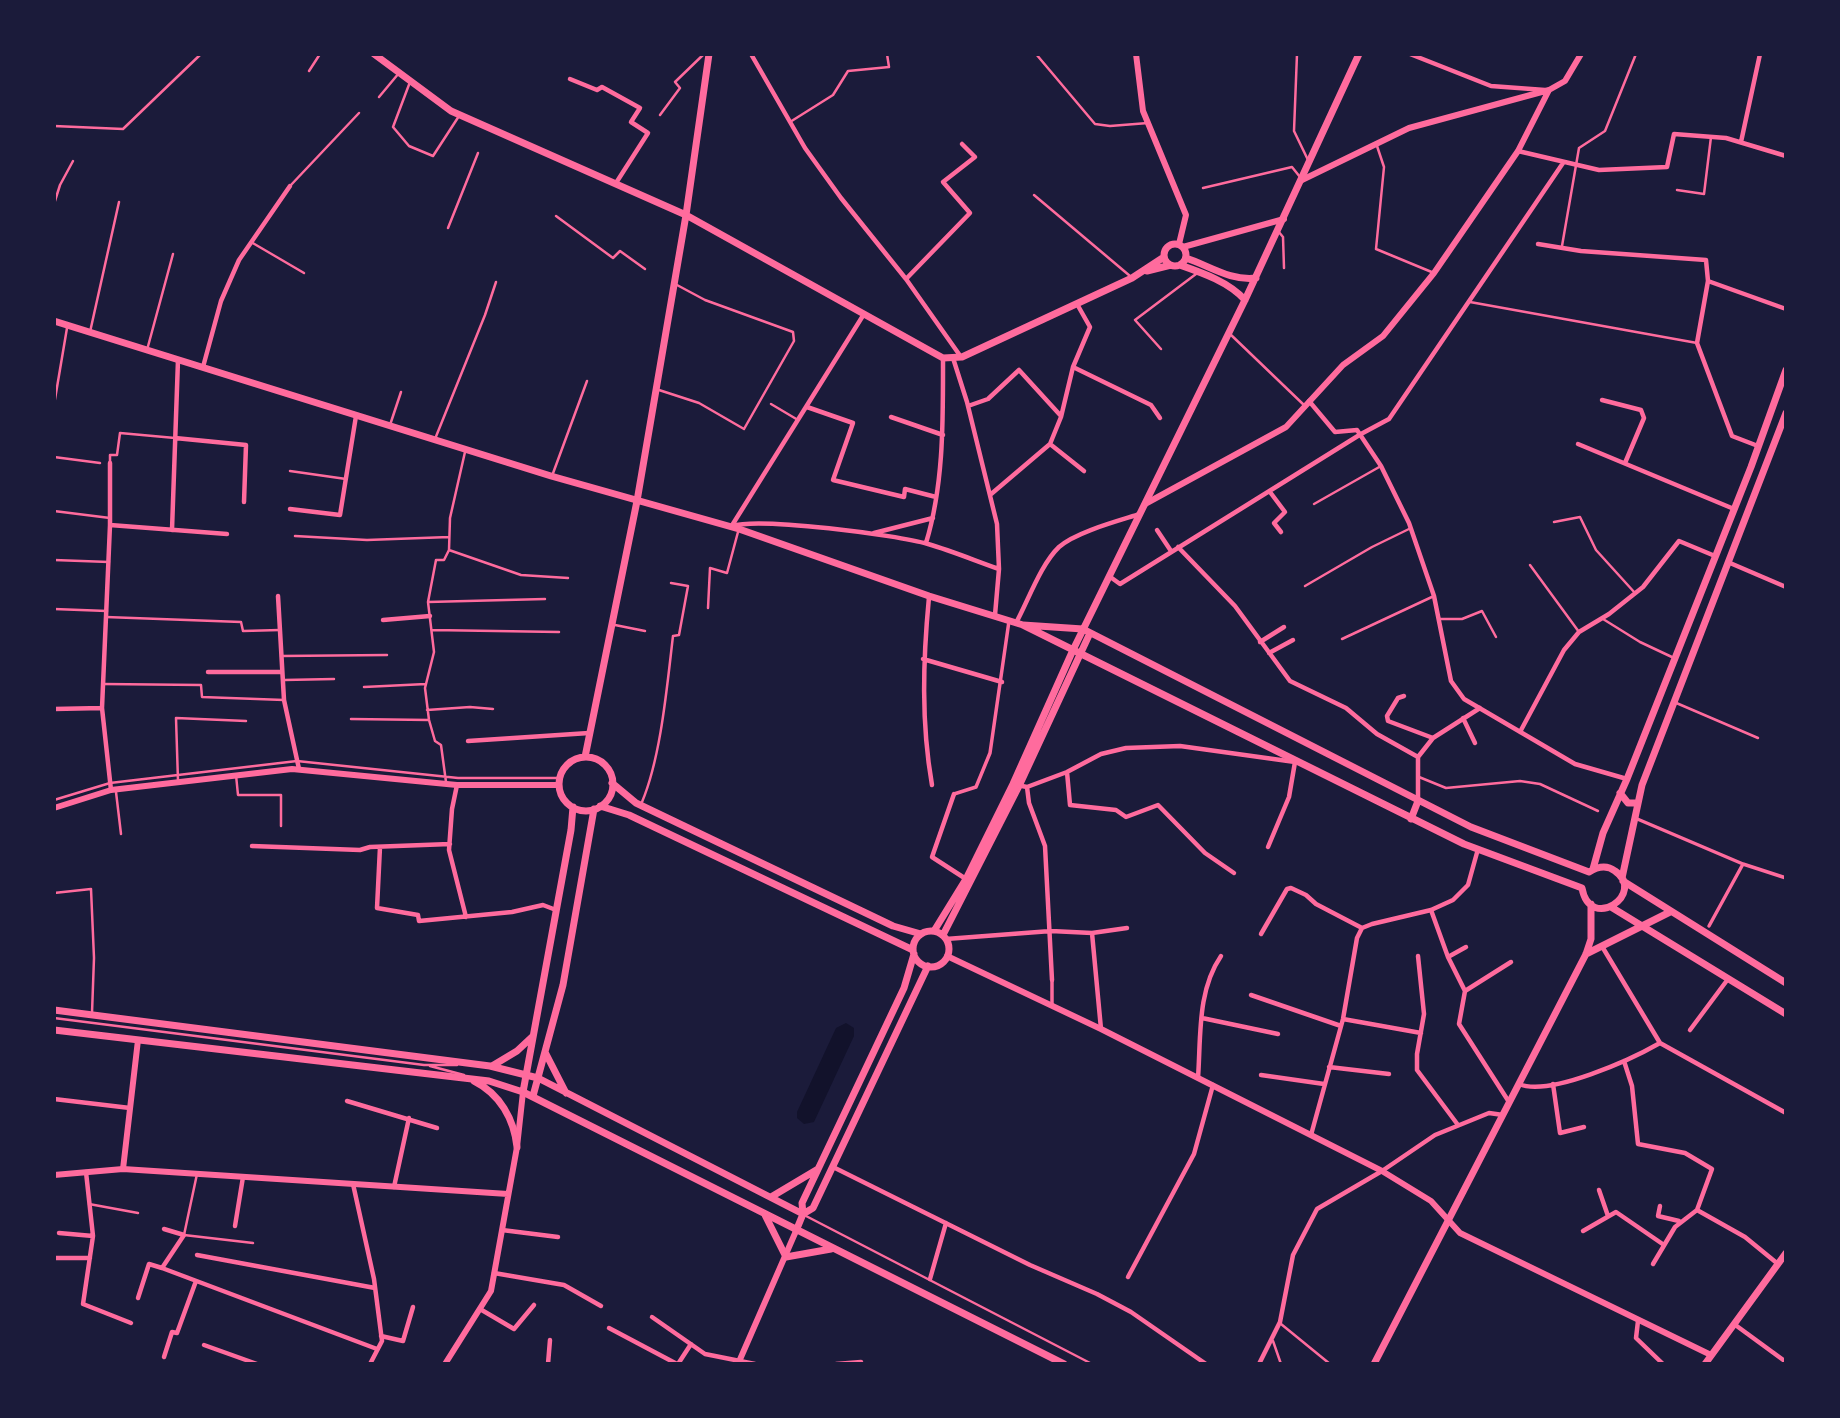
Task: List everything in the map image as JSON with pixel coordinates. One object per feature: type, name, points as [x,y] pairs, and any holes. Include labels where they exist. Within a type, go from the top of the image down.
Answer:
[{"type":"main road","points":[[374,54],[440,104],[459,115],[685,215],[943,358],[958,358],[1132,278],[1164,257],[1168,247],[1181,246],[1186,258],[1227,276],[1256,278]]},
{"type":"main road","points":[[584,757],[656,389],[685,215],[707,54]]},
{"type":"main road","points":[[944,937],[1020,786],[1109,576],[1256,278],[1359,54]]},
{"type":"main road","points":[[1164,257],[1171,265]]},
{"type":"main road","points":[[1180,265],[1186,258]]},
{"type":"main road","points":[[1143,272],[1180,265],[1236,290],[1245,300]]},
{"type":"main road","points":[[54,321],[551,476],[735,528],[929,596],[1016,623],[1411,819],[1478,849],[1582,888],[1586,900],[1597,908],[1611,907],[1621,899],[1642,785],[1786,413]]},
{"type":"main road","points":[[1591,871],[1603,833],[1734,509],[1786,370]]},
{"type":"main road","points":[[1715,556],[1730,562]]},
{"type":"main road","points":[[1016,623],[1086,631],[1471,827],[1591,871],[1609,867],[1670,912],[1786,983]]},
{"type":"main road","points":[[533,1096],[563,985],[597,808],[610,796],[612,783],[608,769],[592,757],[571,761],[559,781],[563,798],[573,807],[587,810],[597,808],[629,816],[914,952],[919,962],[928,966],[941,963],[947,956],[949,947],[944,937],[934,931],[921,934],[893,926],[640,806],[612,783]]},
{"type":"main road","points":[[934,931],[1020,786]]},
{"type":"main road","points":[[1620,793],[1628,803],[1638,803]]},
{"type":"main road","points":[[1411,819],[1418,801]]},
{"type":"main road","points":[[523,1092],[573,807]]},
{"type":"main road","points":[[791,892],[796,880]]},
{"type":"main road","points":[[1374,1364],[1586,954],[1591,939],[1591,904]]},
{"type":"main road","points":[[1611,907],[1786,1014]]},
{"type":"main road","points":[[1586,954],[1670,912]]},
{"type":"main road","points":[[796,1231],[803,1214],[802,1203],[904,988],[915,941],[921,934]]},
{"type":"main road","points":[[803,1214],[813,1208],[928,966]]},
{"type":"main road","points":[[54,1010],[491,1066],[525,1074],[803,1214]]},
{"type":"main road","points":[[54,1030],[489,1081],[523,1092],[1064,1364]]},
{"type":"main road","points":[[491,1066],[517,1051],[533,1036]]},
{"type":"main road","points":[[545,1052],[567,1093]]},
{"type":"main road","points":[[471,1079],[486,1088],[502,1104],[516,1133],[517,1147]]},
{"type":"main road","points":[[771,1197],[819,1169]]},
{"type":"main road","points":[[764,1215],[786,1257],[832,1248]]},
{"type":"main road","points":[[1705,1364],[1786,1253]]},
{"type":"street","points":[[751,54],[790,122],[841,198],[906,279],[958,358],[998,524],[999,569],[995,616]]},
{"type":"street","points":[[1136,54],[1143,111],[1186,215],[1181,246],[1284,219]]},
{"type":"street","points":[[1409,54],[1491,86],[1549,90]]},
{"type":"street","points":[[1302,180],[1409,128],[1549,90],[1565,81],[1581,54]]},
{"type":"street","points":[[1741,142],[1760,54]]},
{"type":"street","points":[[570,79],[597,90],[602,87],[640,108],[631,122],[648,133],[616,183]]},
{"type":"street","points":[[1145,505],[1286,427],[1343,365],[1383,336],[1434,273],[1518,151],[1549,90]]},
{"type":"street","points":[[1518,151],[1599,170],[1667,167],[1674,134],[1741,142],[1786,156]]},
{"type":"street","points":[[906,279],[970,213],[943,182],[975,158],[962,144]]},
{"type":"street","points":[[1109,576],[1120,584],[1389,419],[1563,163]]},
{"type":"street","points":[[203,367],[221,301],[239,260],[290,186]]},
{"type":"street","points":[[1538,244],[1581,251],[1706,260],[1708,281],[1697,343],[1732,436],[1758,446]]},
{"type":"street","points":[[1708,281],[1786,309]]},
{"type":"street","points":[[990,495],[1050,444],[1061,417],[1073,367],[1090,327],[1076,304]]},
{"type":"street","points":[[735,528],[864,314]]},
{"type":"street","points":[[926,543],[934,518],[943,435],[943,358]]},
{"type":"street","points":[[172,530],[178,360]]},
{"type":"street","points":[[1073,367],[1151,405],[1160,418]]},
{"type":"street","points":[[968,405],[988,399],[1019,370],[1061,417]]},
{"type":"street","points":[[1602,400],[1642,410],[1644,418],[1625,463]]},
{"type":"street","points":[[1307,403],[1335,432],[1357,430],[1381,466],[1410,528],[1434,596],[1451,681],[1464,699],[1574,764],[1627,779]]},
{"type":"street","points":[[807,407],[853,424],[833,480],[904,497],[905,489],[936,497]]},
{"type":"street","points":[[290,509],[340,515],[356,415]]},
{"type":"street","points":[[891,417],[943,435]]},
{"type":"street","points":[[176,438],[246,445],[244,502]]},
{"type":"street","points":[[1050,444],[1084,471]]},
{"type":"street","points":[[1578,444],[1734,509]]},
{"type":"street","points":[[110,463],[102,708],[112,787]]},
{"type":"street","points":[[1270,492],[1285,512],[1274,521],[1281,532]]},
{"type":"street","points":[[965,879],[932,856],[954,794],[976,787],[990,753],[1002,682],[1016,623],[1050,558],[1061,546],[1093,530],[1141,513]]},
{"type":"street","points":[[869,535],[934,518]]},
{"type":"street","points":[[735,528],[745,524],[780,525],[926,543],[999,569]]},
{"type":"street","points":[[110,525],[227,534]]},
{"type":"street","points":[[1157,530],[1171,551]]},
{"type":"street","points":[[1520,732],[1564,650],[1579,632],[1596,623],[1643,587],[1679,541],[1715,556]]},
{"type":"street","points":[[1178,547],[1235,606],[1290,681],[1346,708],[1377,734],[1418,757]]},
{"type":"street","points":[[1730,562],[1786,587]]},
{"type":"street","points":[[278,596],[284,700],[298,765]]},
{"type":"street","points":[[929,596],[923,659],[926,750],[932,785]]},
{"type":"street","points":[[383,620],[430,616]]},
{"type":"street","points":[[1260,642],[1284,627]]},
{"type":"street","points":[[1269,653],[1293,640]]},
{"type":"street","points":[[923,659],[1002,682]]},
{"type":"street","points":[[208,672],[282,672]]},
{"type":"street","points":[[1404,696],[1398,698],[1387,716],[1388,721],[1433,738]]},
{"type":"street","points":[[54,709],[102,708]]},
{"type":"street","points":[[1418,801],[1418,757],[1433,738],[1480,708]]},
{"type":"street","points":[[1463,718],[1475,743]]},
{"type":"street","points":[[468,741],[589,733]]},
{"type":"street","points":[[1052,1006],[1051,931],[1045,846],[1020,786],[1067,772],[1101,754],[1146,746],[1180,746],[1294,762],[1289,797],[1268,847]]},
{"type":"street","points":[[54,808],[112,787],[178,778],[236,775],[298,765],[445,779],[457,785],[559,781]]},
{"type":"street","points":[[1067,772],[1070,805],[1116,810],[1126,817],[1158,805],[1205,853],[1234,873]]},
{"type":"street","points":[[457,785],[449,850],[466,917]]},
{"type":"street","points":[[1635,817],[1744,864],[1786,878]]},
{"type":"street","points":[[252,846],[360,850],[450,844]]},
{"type":"street","points":[[380,847],[377,908],[418,915],[419,921],[543,905],[556,910]]},
{"type":"street","points":[[1311,1136],[1343,1019],[1357,939],[1362,928],[1431,910],[1454,900],[1471,880],[1478,849]]},
{"type":"street","points":[[1709,926],[1744,864]]},
{"type":"street","points":[[1261,934],[1287,889],[1291,888],[1362,928]]},
{"type":"street","points":[[1431,910],[1448,957],[1465,991],[1459,1024],[1509,1103]]},
{"type":"street","points":[[944,937],[1051,931],[1092,933],[1127,928]]},
{"type":"street","points":[[1092,933],[1101,1029]]},
{"type":"street","points":[[1448,957],[1466,947]]},
{"type":"street","points":[[1603,947],[1660,1043],[1786,1113]]},
{"type":"street","points":[[947,956],[1101,1029],[1382,1171],[1431,1201],[1460,1233],[1711,1355]]},
{"type":"street","points":[[1198,1078],[1203,1001],[1210,972],[1221,956]]},
{"type":"street","points":[[1418,956],[1424,1014],[1417,1070],[1458,1125]]},
{"type":"street","points":[[1465,991],[1511,962]]},
{"type":"street","points":[[1690,1030],[1728,979]]},
{"type":"street","points":[[1251,995],[1341,1026]]},
{"type":"street","points":[[1202,1018],[1278,1034]]},
{"type":"street","points":[[1343,1019],[1421,1033]]},
{"type":"street","points":[[123,1169],[138,1040]]},
{"type":"street","points":[[1518,1084],[1528,1088],[1597,1072],[1660,1043]]},
{"type":"street","points":[[1624,1061],[1632,1086],[1638,1144],[1685,1153],[1712,1169],[1696,1210],[1680,1222],[1653,1265]]},
{"type":"street","points":[[1329,1067],[1389,1074]]},
{"type":"street","points":[[1261,1074],[1324,1084]]},
{"type":"street","points":[[1553,1084],[1560,1133],[1584,1127]]},
{"type":"street","points":[[1128,1277],[1194,1154],[1213,1085]]},
{"type":"street","points":[[445,1364],[491,1291],[517,1147],[523,1092]]},
{"type":"street","points":[[54,1098],[130,1108]]},
{"type":"street","points":[[347,1101],[437,1128]]},
{"type":"street","points":[[1259,1364],[1280,1322],[1293,1255],[1317,1209],[1382,1171],[1418,1144],[1489,1113],[1503,1115]]},
{"type":"street","points":[[394,1186],[409,1118]]},
{"type":"street","points":[[832,1167],[1030,1265],[1097,1294],[1131,1312],[1206,1364]]},
{"type":"street","points":[[54,1175],[123,1169],[508,1194]]},
{"type":"street","points":[[86,1172],[93,1236],[83,1304],[131,1323]]},
{"type":"street","points":[[235,1226],[243,1177]]},
{"type":"street","points":[[353,1184],[375,1288],[382,1341],[370,1364]]},
{"type":"street","points":[[1599,1190],[1608,1216]]},
{"type":"street","points":[[1661,1206],[1658,1216],[1680,1222]]},
{"type":"street","points":[[1696,1210],[1752,1241],[1777,1264]]},
{"type":"street","points":[[1583,1231],[1616,1212],[1664,1245]]},
{"type":"street","points":[[930,1279],[946,1223]]},
{"type":"street","points":[[162,1268],[184,1235],[164,1229]]},
{"type":"street","points":[[502,1230],[558,1237]]},
{"type":"street","points":[[738,1363],[796,1231]]},
{"type":"street","points":[[59,1233],[93,1236]]},
{"type":"street","points":[[197,1255],[375,1288]]},
{"type":"street","points":[[54,1258],[90,1258]]},
{"type":"street","points":[[138,1298],[149,1264],[377,1349]]},
{"type":"street","points":[[494,1273],[564,1285],[601,1307]]},
{"type":"street","points":[[164,1357],[172,1332],[177,1333],[196,1281]]},
{"type":"street","points":[[480,1309],[514,1329],[534,1305]]},
{"type":"street","points":[[381,1336],[403,1341],[413,1307]]},
{"type":"street","points":[[652,1317],[705,1354],[738,1363],[755,1364]]},
{"type":"street","points":[[1638,1321],[1636,1338],[1663,1364]]},
{"type":"street","points":[[1733,1324],[1786,1362]]},
{"type":"street","points":[[609,1328],[677,1364],[691,1344]]},
{"type":"street","points":[[548,1364],[550,1340]]},
{"type":"street","points":[[204,1345],[257,1364]]},
{"type":"street","points":[[836,1364],[854,1360],[860,1363]]},
{"type":"lane","points":[[54,126],[122,129],[201,54]]},
{"type":"lane","points":[[309,71],[320,54]]},
{"type":"lane","points":[[660,115],[680,88],[674,82],[707,54]]},
{"type":"lane","points":[[790,122],[833,95],[848,71],[889,68],[887,54]]},
{"type":"lane","points":[[1035,54],[1095,124],[1110,126],[1148,123]]},
{"type":"lane","points":[[1297,54],[1294,131],[1310,163]]},
{"type":"lane","points":[[1562,247],[1579,148],[1605,131],[1636,54]]},
{"type":"lane","points":[[379,97],[399,73]]},
{"type":"lane","points":[[410,82],[393,127],[410,146],[433,156],[459,115]]},
{"type":"lane","points":[[290,186],[359,113]]},
{"type":"lane","points":[[1678,190],[1704,194],[1711,137]]},
{"type":"lane","points":[[1376,144],[1384,167],[1376,249],[1434,273]]},
{"type":"lane","points":[[448,228],[478,153]]},
{"type":"lane","points":[[54,204],[60,185],[73,161]]},
{"type":"lane","points":[[1203,188],[1292,167],[1302,180]]},
{"type":"lane","points":[[1034,195],[1132,278]]},
{"type":"lane","points":[[90,332],[119,202]]},
{"type":"lane","points":[[556,216],[613,258],[620,251],[645,269]]},
{"type":"lane","points":[[1278,231],[1283,237],[1284,268]]},
{"type":"lane","points":[[251,242],[304,273]]},
{"type":"lane","points":[[147,350],[173,254]]},
{"type":"lane","points":[[1161,349],[1135,320],[1199,272]]},
{"type":"lane","points":[[435,439],[496,282]]},
{"type":"lane","points":[[656,389],[699,403],[744,429],[794,341],[793,332],[705,300],[674,283]]},
{"type":"lane","points":[[1468,302],[1697,343]]},
{"type":"lane","points":[[54,405],[67,325]]},
{"type":"lane","points":[[1229,333],[1307,403]]},
{"type":"lane","points":[[551,476],[587,381]]},
{"type":"lane","points":[[390,425],[401,392]]},
{"type":"lane","points":[[771,404],[798,421]]},
{"type":"lane","points":[[110,463],[110,455],[117,456],[120,433],[176,438]]},
{"type":"lane","points":[[466,449],[455,490],[449,551],[444,560],[436,561],[428,601],[433,652],[426,684],[427,710],[435,741],[441,746],[445,779],[559,781]]},
{"type":"lane","points":[[54,457],[100,463]]},
{"type":"lane","points":[[1314,504],[1381,466]]},
{"type":"lane","points":[[290,471],[346,479]]},
{"type":"lane","points":[[54,511],[110,518]]},
{"type":"lane","points":[[1554,522],[1580,517],[1596,550],[1635,593]]},
{"type":"lane","points":[[708,608],[710,568],[727,573],[735,528]]},
{"type":"lane","points":[[1305,586],[1410,528]]},
{"type":"lane","points":[[295,536],[367,540],[449,537]]},
{"type":"lane","points":[[449,551],[522,575],[568,578]]},
{"type":"lane","points":[[54,560],[108,562]]},
{"type":"lane","points":[[1530,565],[1579,632]]},
{"type":"lane","points":[[640,806],[650,783],[673,636],[680,635],[688,586],[671,583]]},
{"type":"lane","points":[[1342,639],[1434,596]]},
{"type":"lane","points":[[428,601],[544,599]]},
{"type":"lane","points":[[54,609],[241,622],[243,631],[280,630]]},
{"type":"lane","points":[[1439,620],[1462,619],[1482,611],[1496,637]]},
{"type":"lane","points":[[1602,618],[1640,642],[1674,658]]},
{"type":"lane","points":[[611,625],[645,631]]},
{"type":"lane","points":[[432,630],[559,632]]},
{"type":"lane","points":[[281,656],[387,655]]},
{"type":"lane","points":[[283,680],[334,679]]},
{"type":"lane","points":[[103,684],[201,685],[202,697],[284,700]]},
{"type":"lane","points":[[364,687],[426,684]]},
{"type":"lane","points":[[1674,702],[1758,738]]},
{"type":"lane","points":[[427,710],[470,707],[493,709]]},
{"type":"lane","points":[[246,721],[176,718],[178,778],[298,765]]},
{"type":"lane","points":[[351,719],[429,720]]},
{"type":"lane","points":[[236,775],[238,796],[281,796],[281,826]]},
{"type":"lane","points":[[1419,776],[1446,788],[1520,781],[1540,784],[1598,811]]},
{"type":"lane","points":[[54,800],[112,787],[121,834]]},
{"type":"lane","points":[[54,893],[92,889],[92,1015]]},
{"type":"lane","points":[[54,1018],[424,1065],[491,1066]]},
{"type":"lane","points":[[424,1065],[489,1081]]},
{"type":"lane","points":[[197,1174],[184,1235],[253,1243]]},
{"type":"lane","points":[[89,1204],[138,1213]]},
{"type":"lane","points":[[803,1214],[1092,1364]]},
{"type":"lane","points":[[1280,1322],[1330,1364]]},
{"type":"lane","points":[[1272,1338],[1281,1364]]},
{"type":"shaded area","points":[[846,1023],[854,1028],[854,1036],[814,1122],[804,1124],[797,1118],[797,1112],[836,1028]]}]
